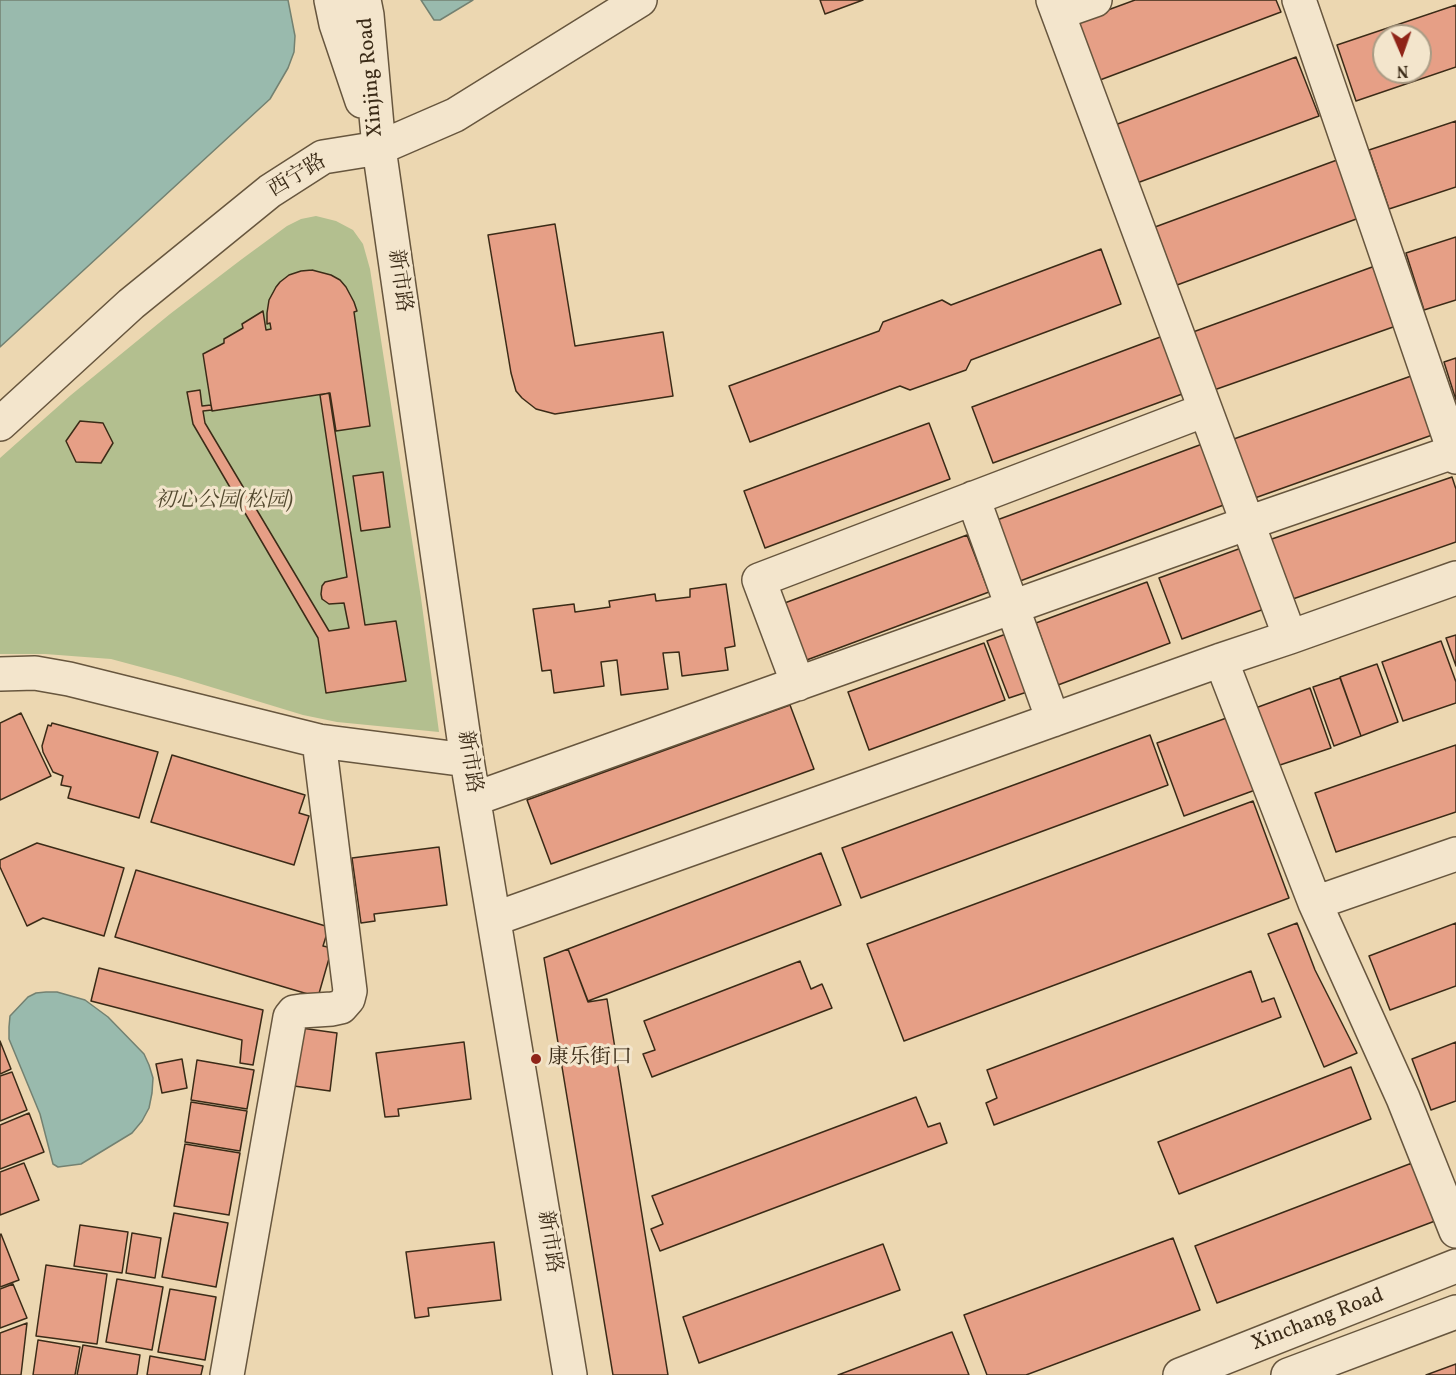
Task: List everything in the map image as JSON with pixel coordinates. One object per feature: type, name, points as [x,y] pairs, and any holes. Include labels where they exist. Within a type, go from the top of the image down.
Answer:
[{"type":"street","name":"Xinjing Road","points":[[331,0],[336,24],[379,148]]},
{"type":"street","name":"Xinjing Road","points":[[364,0],[368,15],[379,148]]},
{"type":"street","name":"西宁路","points":[[0,424],[131,304],[270,191],[323,157],[379,148],[455,115],[640,0]]},
{"type":"street","points":[[1095,0],[1055,7],[1290,637]]},
{"type":"street","points":[[474,799],[1248,523],[1455,453],[1299,0]]},
{"type":"street","name":"新市路","points":[[379,148],[467,760],[570,1375]]},
{"type":"street","points":[[798,684],[759,580],[1205,410]]},
{"type":"street","points":[[973,498],[1053,720]]},
{"type":"street","points":[[494,919],[1456,578]]},
{"type":"street","points":[[1221,660],[1315,903],[1402,1098],[1456,1231]]},
{"type":"street","points":[[0,674],[35,674],[69,679],[319,741],[467,760]]},
{"type":"street","points":[[227,1375],[290,1017],[294,1012],[332,1010],[341,1007],[348,999],[350,992],[319,741]]},
{"type":"street","points":[[1315,903],[1456,854]]},
{"type":"street","name":"Xinchang Road","points":[[1180,1375],[1456,1266]]},
{"type":"street","name":"Xinchang Road","points":[[1288,1375],[1456,1312]]},
{"type":"green space","name":"初心公园(松园)","points":[[316,216],[336,221],[353,230],[363,244],[370,269],[421,598],[439,732],[337,722],[303,715],[111,659],[45,654],[0,654],[0,458],[71,395],[170,314],[287,226],[301,219]]},
{"type":"shaded area","points":[[0,0],[288,0],[295,36],[294,52],[288,68],[270,99],[0,347]]},
{"type":"shaded area","points":[[421,0],[473,0],[440,20],[434,20]]},
{"type":"shaded area","points":[[46,992],[57,992],[85,1000],[108,1017],[144,1054],[153,1078],[149,1108],[132,1133],[81,1164],[58,1167],[53,1164],[40,1114],[9,1039],[10,1016],[28,997]]},
{"type":"building","points":[[820,0],[863,0],[825,14]]},
{"type":"building","points":[[1135,0],[1276,0],[1281,12],[1100,80],[1078,21]]},
{"type":"building","points":[[1456,5],[1456,67],[1432,75],[1432,24],[1399,24]]},
{"type":"building","points":[[1372,33],[1372,84],[1406,84],[1356,101],[1337,45]]},
{"type":"building","points":[[1296,57],[1319,116],[1137,183],[1115,125]]},
{"type":"building","points":[[1456,121],[1456,187],[1389,209],[1369,150]]},
{"type":"building","points":[[1337,160],[1359,218],[1177,285],[1155,227]]},
{"type":"building","points":[[555,224],[575,346],[663,332],[673,396],[555,414],[536,409],[516,391],[488,235]]},
{"type":"building","points":[[1456,237],[1456,300],[1424,310],[1406,253]]},
{"type":"building","points":[[1101,249],[1121,304],[971,360],[966,370],[910,390],[900,386],[750,442],[729,386],[879,331],[883,322],[942,300],[951,305]]},
{"type":"building","points":[[1375,266],[1396,326],[1214,390],[1193,332]]},
{"type":"building","points":[[312,270],[340,280],[354,302],[357,311],[354,312],[370,426],[336,431],[330,393],[212,411],[203,354],[224,343],[224,339],[243,328],[242,324],[263,311],[266,330],[271,329],[270,323],[267,324],[267,313],[269,300],[276,287],[289,275]]},
{"type":"building","points":[[1163,336],[1185,393],[993,463],[972,407]]},
{"type":"building","points":[[1456,358],[1456,400],[1444,362]]},
{"type":"building","points":[[1414,375],[1435,434],[1252,499],[1231,440]]},
{"type":"building","points":[[200,390],[202,406],[211,405],[212,410],[203,411],[205,423],[329,631],[349,628],[344,603],[329,604],[322,599],[321,594],[325,582],[347,577],[320,395],[329,393],[365,625],[396,621],[406,681],[326,693],[318,638],[193,424],[187,392]]},
{"type":"building","points":[[80,421],[103,423],[113,443],[101,463],[76,462],[66,441]]},
{"type":"building","points":[[929,423],[950,479],[765,548],[744,491]]},
{"type":"building","points":[[1205,443],[1229,503],[1020,581],[997,520]]},
{"type":"building","points":[[383,472],[390,527],[361,531],[353,476]]},
{"type":"building","points":[[1452,477],[1456,489],[1456,542],[1290,600],[1269,540]]},
{"type":"building","points":[[967,535],[989,592],[804,661],[782,604]]},
{"type":"building","points":[[1244,547],[1267,608],[1182,639],[1159,578]]},
{"type":"building","points":[[1147,582],[1170,643],[1058,685],[1036,623]]},
{"type":"building","points":[[726,584],[735,646],[725,648],[728,670],[682,676],[679,652],[663,653],[668,689],[621,695],[617,660],[601,662],[604,686],[554,693],[551,670],[542,671],[533,609],[574,604],[575,612],[610,607],[609,601],[655,594],[656,601],[690,597],[690,589]]},
{"type":"building","points":[[1006,634],[1027,692],[1009,698],[987,641]]},
{"type":"building","points":[[1456,635],[1456,666],[1446,638]]},
{"type":"building","points":[[1441,641],[1456,682],[1456,703],[1403,721],[1382,662]]},
{"type":"building","points":[[984,643],[1005,700],[869,750],[848,692]]},
{"type":"building","points":[[1377,664],[1398,722],[1361,736],[1340,677]]},
{"type":"building","points":[[1340,678],[1361,736],[1334,746],[1313,687]]},
{"type":"building","points":[[1310,688],[1331,748],[1271,768],[1250,710]]},
{"type":"building","points":[[790,705],[814,769],[551,864],[527,800]]},
{"type":"building","points":[[21,713],[51,776],[0,800],[0,723]]},
{"type":"building","points":[[1232,716],[1258,789],[1184,816],[1157,743]]},
{"type":"building","points":[[52,723],[158,752],[139,818],[68,798],[71,787],[61,785],[63,776],[53,772],[43,752],[42,746],[48,725],[51,726]]},
{"type":"building","points":[[1150,735],[1168,785],[861,898],[842,848]]},
{"type":"building","points":[[1456,745],[1456,812],[1336,852],[1315,793]]},
{"type":"building","points":[[172,755],[305,795],[299,813],[309,816],[294,865],[151,822]]},
{"type":"building","points":[[1253,801],[1289,898],[904,1041],[867,944]]},
{"type":"building","points":[[37,843],[124,868],[104,936],[43,918],[27,926],[0,867],[0,860]]},
{"type":"building","points":[[439,847],[447,905],[374,914],[375,921],[361,923],[352,858]]},
{"type":"building","points":[[821,853],[841,905],[588,1001],[568,949]]},
{"type":"building","points":[[136,870],[329,927],[323,946],[332,948],[318,997],[115,937]]},
{"type":"building","points":[[1297,923],[1315,970],[1357,1053],[1324,1067],[1268,934]]},
{"type":"building","points":[[1456,923],[1456,986],[1390,1010],[1369,956]]},
{"type":"building","points":[[568,949],[588,1002],[607,999],[668,1375],[613,1375],[544,958]]},
{"type":"building","points":[[800,961],[811,989],[822,984],[832,1008],[652,1077],[643,1054],[655,1050],[644,1021]]},
{"type":"building","points":[[99,968],[263,1010],[253,1065],[240,1063],[242,1040],[91,1001]]},
{"type":"building","points":[[1251,971],[1262,1002],[1274,998],[1281,1017],[994,1125],[986,1103],[997,1098],[987,1070]]},
{"type":"building","points":[[301,1028],[337,1033],[330,1091],[294,1086]]},
{"type":"building","points":[[0,1041],[11,1069],[0,1074]]},
{"type":"building","points":[[464,1042],[471,1099],[398,1109],[399,1116],[385,1117],[376,1053]]},
{"type":"building","points":[[1456,1042],[1456,1101],[1431,1110],[1412,1059]]},
{"type":"building","points":[[182,1059],[187,1088],[162,1093],[156,1064]]},
{"type":"building","points":[[197,1060],[254,1070],[247,1109],[191,1100]]},
{"type":"building","points":[[1351,1067],[1371,1119],[1179,1194],[1158,1142]]},
{"type":"building","points":[[12,1072],[27,1110],[0,1121],[0,1076]]},
{"type":"building","points":[[916,1097],[928,1127],[940,1123],[947,1143],[660,1251],[651,1229],[663,1224],[652,1196]]},
{"type":"building","points":[[191,1102],[247,1111],[240,1151],[185,1142]]},
{"type":"building","points":[[29,1113],[44,1152],[0,1169],[0,1125]]},
{"type":"building","points":[[185,1144],[240,1153],[229,1215],[174,1206]]},
{"type":"building","points":[[24,1163],[39,1200],[0,1215],[0,1172]]},
{"type":"building","points":[[1412,1163],[1435,1221],[1217,1303],[1195,1246]]},
{"type":"building","points":[[174,1213],[228,1223],[216,1287],[162,1277]]},
{"type":"building","points":[[80,1225],[128,1232],[122,1273],[74,1266]]},
{"type":"building","points":[[132,1233],[161,1238],[155,1278],[126,1273]]},
{"type":"building","points":[[0,1235],[19,1280],[0,1287]]},
{"type":"building","points":[[1173,1238],[1200,1310],[1026,1375],[987,1375],[964,1315]]},
{"type":"building","points":[[494,1242],[501,1300],[428,1308],[429,1316],[415,1318],[406,1252]]},
{"type":"building","points":[[883,1244],[900,1290],[699,1363],[683,1317]]},
{"type":"building","points":[[46,1265],[107,1274],[97,1344],[36,1336]]},
{"type":"building","points":[[117,1279],[163,1287],[152,1350],[106,1342]]},
{"type":"building","points":[[13,1284],[27,1318],[0,1328],[0,1289]]},
{"type":"building","points":[[170,1289],[216,1297],[205,1360],[158,1352]]},
{"type":"building","points":[[27,1323],[21,1375],[0,1375],[0,1333]]},
{"type":"building","points":[[952,1332],[969,1375],[838,1375]]},
{"type":"building","points":[[38,1340],[80,1347],[75,1375],[33,1375]]},
{"type":"building","points":[[83,1345],[140,1355],[137,1375],[77,1375]]},
{"type":"building","points":[[150,1356],[203,1366],[201,1375],[147,1375]]},
{"type":"building","points":[[1456,1364],[1456,1375],[1426,1375]]},
{"type":"place","name":"康乐街口","points":[[536,1059]]}]
